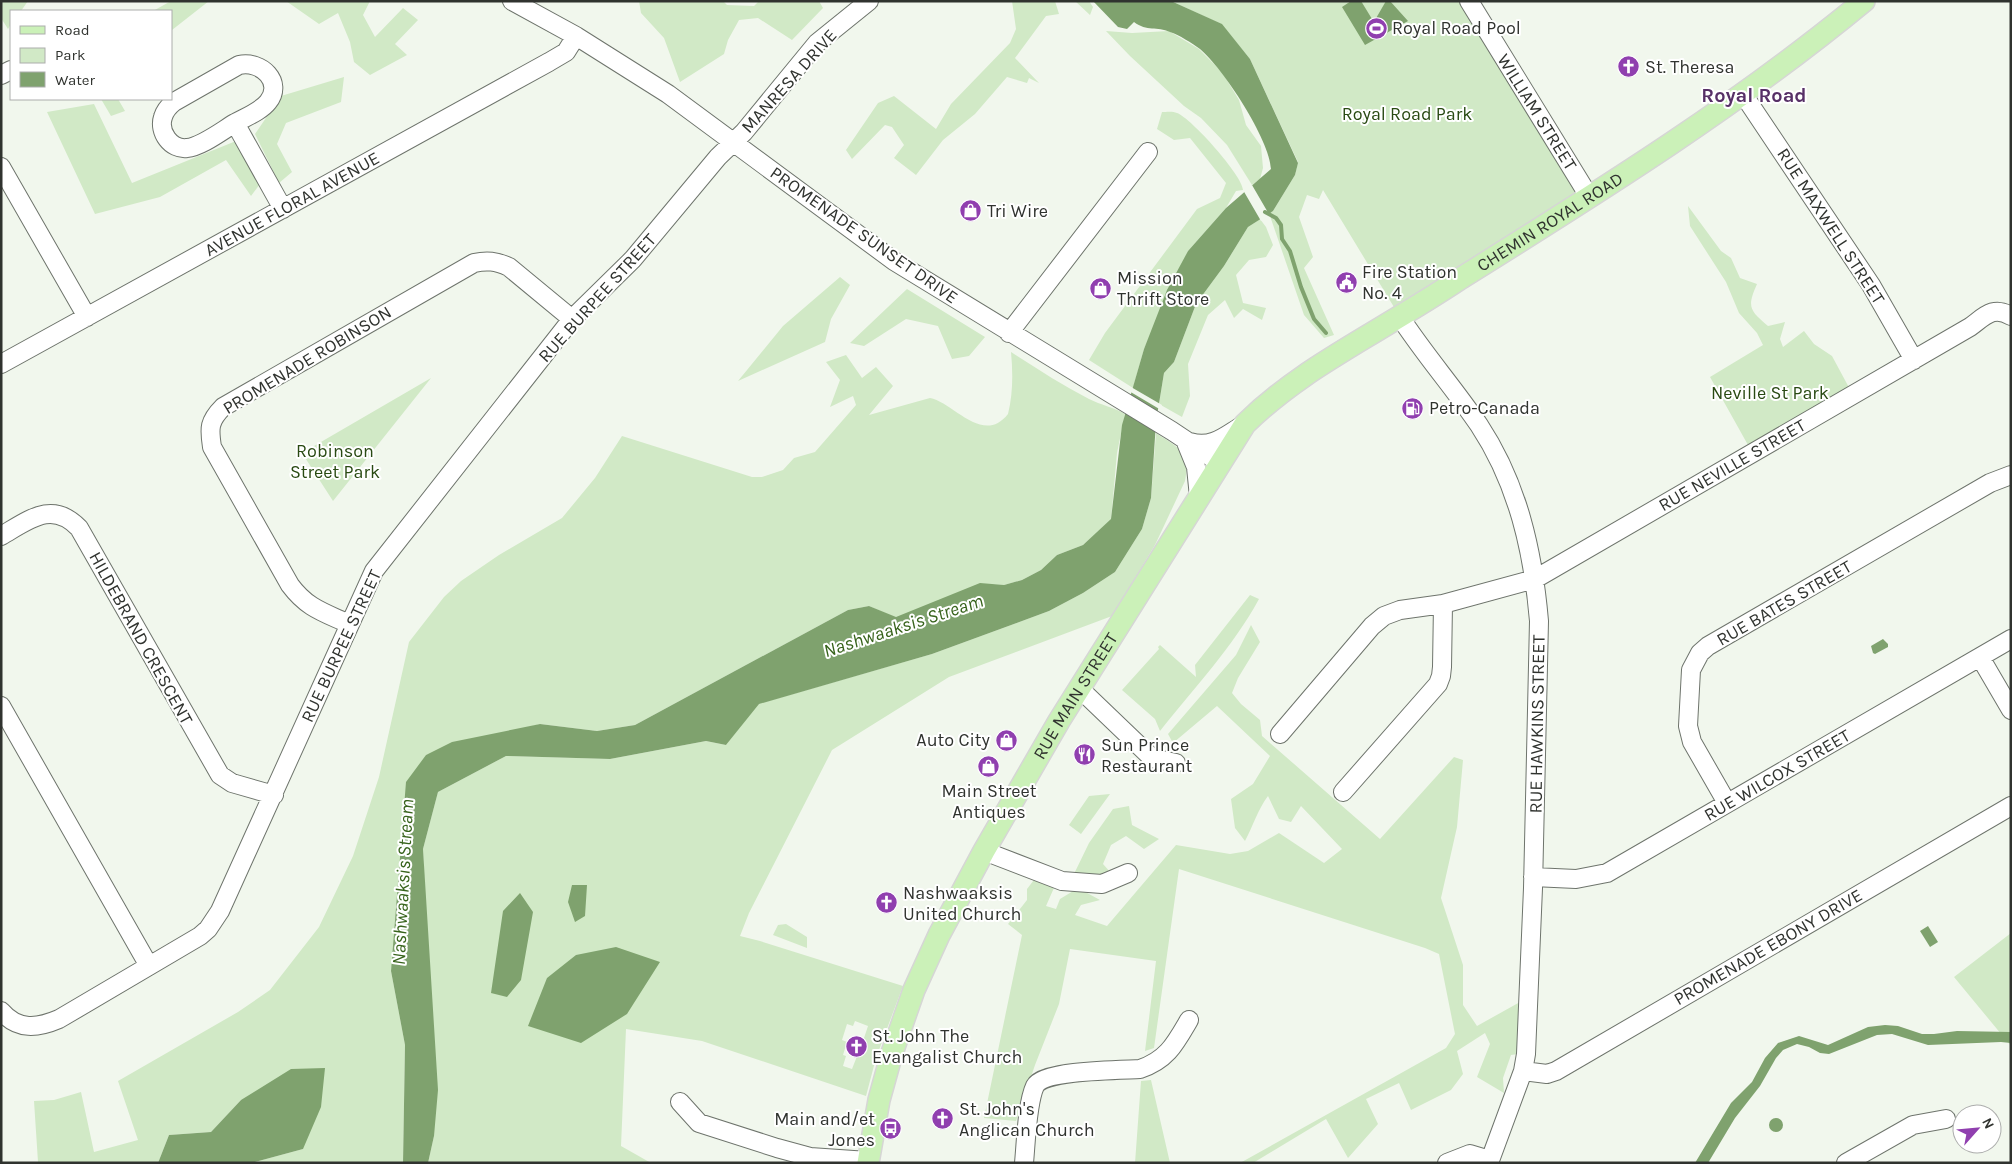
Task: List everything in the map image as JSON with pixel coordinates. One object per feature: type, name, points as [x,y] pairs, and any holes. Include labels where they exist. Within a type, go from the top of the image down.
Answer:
[{"type":"main road","name":"CHEMIN ROYAL ROAD","points":[[1220,463],[1245,424],[1270,399],[1311,370],[1400,317],[1590,198],[1744,94],[1864,1]]},
{"type":"main road","name":"RUE MAIN STREET","points":[[868,1162],[879,1100],[892,1053],[914,990],[939,935],[984,851],[1079,688],[1220,463]]},
{"type":"street","name":"PROMENADE SUNSET DRIVE","points":[[512,1],[576,36],[668,94],[894,261],[1118,398],[1220,463]]},
{"type":"street","name":"MANRESA DRIVE","points":[[733,143],[817,43],[869,1]]},
{"type":"street","name":"WILLIAM STREET","points":[[1469,1],[1590,198]]},
{"type":"street","name":"AVENUE FLORAL AVENUE","points":[[1,364],[566,52],[576,36]]},
{"type":"street","points":[[248,63],[256,65],[270,76],[272,94],[268,102],[262,107],[235,123],[188,148],[179,148],[165,136],[162,127],[162,117],[167,108],[174,102],[239,65],[248,63]]},
{"type":"street","name":"RUE MAXWELL STREET","points":[[1744,94],[1871,285],[1914,360]]},
{"type":"street","points":[[235,123],[282,209]]},
{"type":"street","name":"RUE BURPEE STREET","points":[[1,1011],[8,1019],[27,1026],[43,1026],[59,1019],[208,929],[220,911],[374,572],[572,320],[633,259],[718,158],[733,143]]},
{"type":"street","points":[[1009,333],[1148,152]]},
{"type":"street","points":[[3,173],[87,317]]},
{"type":"street","name":"PROMENADE ROBINSON","points":[[349,624],[301,600],[290,585],[212,447],[209,431],[214,416],[223,407],[474,263],[487,260],[509,267],[572,320]]},
{"type":"street","name":"RUE NEVILLE STREET","points":[[1280,734],[1372,626],[1384,616],[1400,610],[1443,604],[1535,579],[1914,360],[1970,327],[1987,313],[1999,311],[2009,315]]},
{"type":"street","name":"RUE HAWKINS STREET","points":[[1400,317],[1479,425],[1496,455],[1520,510],[1535,579],[1539,620],[1533,877],[1526,1054],[1523,1071],[1490,1161]]},
{"type":"street","points":[[1178,436],[1199,445],[1208,444],[1223,438],[1245,424]]},
{"type":"street","points":[[1178,436],[1196,467],[1199,497]]},
{"type":"street","name":"RUE BATES STREET","points":[[1727,803],[1689,736],[1690,677],[1694,662],[1700,653],[1708,646],[1990,483],[2011,475]]},
{"type":"street","name":"HILDEBRAND CRESCENT","points":[[1,536],[38,516],[51,513],[63,515],[71,519],[79,528],[220,775],[232,783],[274,794]]},
{"type":"street","points":[[1343,792],[1438,684],[1442,667],[1443,604]]},
{"type":"street","name":"RUE WILCOX STREET","points":[[1533,877],[1582,878],[1607,873],[2011,639]]},
{"type":"street","points":[[1980,657],[2011,710]]},
{"type":"street","points":[[1079,688],[1152,758],[1176,763]]},
{"type":"street","points":[[1,706],[149,966]]},
{"type":"street","name":"PROMENADE EBONY DRIVE","points":[[1523,1071],[1547,1074],[1556,1070],[2011,806]]},
{"type":"street","points":[[984,851],[1062,881],[1102,884],[1128,873]]},
{"type":"street","points":[[1024,1163],[1032,1098],[1036,1085],[1041,1079],[1064,1074],[1140,1068],[1150,1065],[1160,1060],[1170,1051],[1189,1020]]},
{"type":"street","points":[[680,1102],[699,1123],[777,1148],[810,1157],[868,1162]]},
{"type":"street","points":[[1846,1163],[1913,1124],[1946,1120]]},
{"type":"street","points":[[1447,1163],[1470,1154],[1490,1161]]},
{"type":"green space","points":[[1,1],[28,1],[22,10],[10,10],[10,26],[8,29],[1,18]]},
{"type":"green space","points":[[171,1],[209,1],[172,30],[172,10],[155,10]]},
{"type":"green space","points":[[286,1],[370,1],[363,15],[375,37],[403,8],[418,20],[395,44],[407,55],[370,75],[354,62],[350,42],[338,13],[319,24]]},
{"type":"green space","points":[[639,1],[723,1],[727,5],[754,6],[759,1],[819,1],[823,8],[792,40],[758,18],[739,20],[728,40],[724,54],[680,82],[664,38],[641,13]]},
{"type":"green space","points":[[1012,1],[1055,1],[1059,14],[1046,16],[1015,58],[1039,83],[1029,78],[1027,83],[1007,77],[975,114],[943,140],[916,175],[894,158],[904,145],[892,127],[885,125],[852,159],[846,150],[878,103],[894,96],[936,129],[951,104],[1010,43],[1016,29]]},
{"type":"green space","points":[[1075,1],[1089,1],[1093,7],[1090,15]]},
{"type":"green space","name":"Royal Road Park","points":[[1171,1],[1469,1],[1590,198],[1400,317],[1323,190],[1319,199],[1307,195],[1299,217],[1313,257],[1304,268],[1334,335],[1324,338],[1304,315],[1269,213],[1273,211],[1295,175],[1298,162],[1250,59],[1221,24]]},
{"type":"green space","points":[[1106,31],[1132,33],[1169,31],[1199,49],[1222,72],[1239,100],[1246,125],[1261,146],[1263,168],[1260,179],[1252,185],[1227,145],[1201,118],[1184,106]]},
{"type":"green space","points":[[344,77],[341,102],[286,123],[277,144],[292,172],[279,183],[255,134],[281,96]]},
{"type":"green space","points":[[102,100],[119,100],[125,111],[111,116]]},
{"type":"green space","points":[[94,104],[132,183],[236,141],[260,184],[251,196],[226,160],[160,197],[95,214],[47,112]]},
{"type":"green space","points":[[1162,112],[1177,113],[1193,125],[1226,161],[1241,183],[1243,190],[1236,191],[1226,208],[1188,251],[1144,349],[1133,388],[1089,360],[1105,333],[1197,209],[1220,198],[1226,183],[1190,138],[1174,140],[1157,129]]},
{"type":"green space","name":"Neville St Park","points":[[1688,206],[1721,251],[1731,258],[1740,278],[1757,284],[1751,303],[1757,316],[1768,326],[1785,322],[1780,339],[1783,347],[1804,331],[1814,344],[1832,356],[1853,395],[1753,454],[1710,377],[1763,345],[1757,333],[1739,313],[1726,282],[1690,226]]},
{"type":"green space","points":[[1260,219],[1266,227],[1273,245],[1266,257],[1249,260],[1236,275],[1243,303],[1266,308],[1262,320],[1243,309],[1234,318],[1225,300],[1208,315],[1188,364],[1190,396],[1182,417],[1159,404],[1164,373],[1174,362],[1196,304],[1224,266],[1248,227]]},
{"type":"green space","points":[[840,277],[850,285],[831,319],[825,342],[738,381],[783,326]]},
{"type":"green space","points":[[907,289],[985,337],[969,356],[952,359],[938,326],[906,319],[864,346],[850,343]]},
{"type":"green space","points":[[1011,352],[1079,394],[1125,414],[1117,453],[1111,520],[1083,545],[1057,555],[1041,570],[1022,580],[1004,585],[980,584],[896,618],[869,606],[848,610],[635,725],[597,731],[540,724],[426,755],[391,971],[405,1045],[403,1163],[251,1163],[303,1149],[241,1100],[211,1132],[169,1135],[158,1163],[36,1163],[38,1162],[34,1101],[54,1100],[81,1092],[94,1152],[138,1140],[118,1081],[238,1012],[270,990],[319,927],[353,856],[379,777],[409,642],[444,597],[461,581],[499,555],[562,518],[595,478],[622,436],[752,477],[762,477],[783,470],[794,458],[815,452],[856,405],[853,396],[830,407],[840,380],[826,362],[846,355],[862,378],[876,367],[893,386],[869,415],[930,398],[939,401],[968,420],[988,426],[998,423],[1008,414],[1012,383]]},
{"type":"green space","name":"Robinson Street Park","points":[[431,378],[333,501],[302,453]]},
{"type":"green space","points":[[1156,433],[1181,451],[1186,463],[1185,481],[1155,545],[1112,616],[949,677],[832,750],[749,913],[740,936],[903,986],[876,1058],[866,1096],[702,1041],[626,1029],[621,1146],[651,1163],[428,1163],[434,1136],[423,849],[438,792],[506,756],[610,759],[706,741],[726,745],[758,704],[932,654],[1049,611],[1083,593],[1115,572],[1142,529],[1151,498]],"holes":[[[855,1021],[868,1026],[863,1041],[867,1042],[865,1047],[861,1046],[852,1069],[843,1066],[846,1056],[843,1055],[847,1042],[842,1040],[847,1024],[853,1026]]]},
{"type":"green space","points":[[1250,595],[1259,599],[1249,617],[1212,667],[1160,731],[1155,719],[1122,690],[1159,649],[1160,645],[1196,677],[1195,665]]},
{"type":"green space","points":[[1251,625],[1260,642],[1238,678],[1232,693],[1241,704],[1260,720],[1262,736],[1380,839],[1454,757],[1463,760],[1457,827],[1441,898],[1463,965],[1463,1005],[1477,1026],[1520,1002],[1518,1054],[1511,1055],[1503,1078],[1504,1093],[1477,1077],[1490,1044],[1485,1033],[1457,1051],[1463,1074],[1451,1090],[1411,1110],[1399,1083],[1366,1099],[1378,1124],[1348,1158],[1326,1119],[1253,1163],[1240,1163],[1446,1048],[1455,1034],[1439,954],[1179,869],[1154,1048],[1145,1051],[1156,961],[1070,949],[1059,1004],[1016,1121],[984,1118],[1022,935],[1008,924],[1027,900],[1027,889],[1037,876],[1057,881],[1046,906],[1056,909],[1060,899],[1078,888],[1100,900],[1081,905],[1075,915],[1107,926],[1176,845],[1230,854],[1248,851],[1279,833],[1324,863],[1342,849],[1301,806],[1291,822],[1279,819],[1268,796],[1258,812],[1245,841],[1235,828],[1231,799],[1253,784],[1270,756],[1217,706],[1173,743],[1168,734],[1236,655]]},
{"type":"green space","points":[[1110,794],[1081,834],[1069,825],[1089,796]]},
{"type":"green space","points":[[1129,806],[1132,825],[1159,839],[1144,849],[1126,836],[1111,845],[1103,864],[1111,873],[1097,880],[1073,876],[1089,843],[1113,809]]},
{"type":"green space","points":[[786,924],[807,937],[807,948],[773,935],[778,925]]},
{"type":"green space","points":[[2011,933],[2011,1046],[1954,977]]},
{"type":"green space","points":[[1151,1080],[1170,1163],[1135,1163],[1141,1081]]},
{"type":"water","name":"Nashwaaksis Stream","points":[[1093,1],[1171,1],[1222,24],[1250,59],[1298,163],[1295,175],[1273,211],[1248,227],[1224,266],[1196,304],[1174,362],[1164,373],[1156,422],[1151,498],[1142,529],[1115,572],[1083,593],[1049,611],[932,654],[759,704],[726,745],[706,741],[610,759],[506,756],[438,792],[423,849],[438,1090],[434,1136],[428,1163],[403,1163],[405,1045],[391,971],[406,782],[426,755],[452,742],[540,724],[597,731],[635,725],[848,610],[869,606],[896,617],[980,583],[1004,585],[1022,580],[1041,570],[1057,555],[1083,545],[1111,519],[1122,425],[1144,349],[1167,290],[1188,251],[1226,208],[1271,169],[1269,156],[1254,123],[1244,105],[1210,58],[1200,49],[1174,33],[1143,27],[1134,22],[1127,29],[1118,27]]},
{"type":"water","points":[[1351,1],[1361,1],[1380,32],[1382,30],[1375,20],[1386,1],[1390,1],[1408,21],[1365,45],[1342,7]]},
{"type":"water","points":[[1883,639],[1888,644],[1888,647],[1875,654],[1873,653],[1871,646]]},
{"type":"water","points":[[572,885],[587,885],[585,916],[575,922],[568,902]]},
{"type":"water","points":[[520,893],[533,912],[521,980],[507,997],[491,993],[503,911]]},
{"type":"water","points":[[1928,926],[1938,942],[1930,947],[1920,931]]},
{"type":"water","points":[[616,947],[660,962],[627,1014],[581,1043],[528,1026],[547,978],[576,955]]},
{"type":"water","points":[[1898,1026],[1922,1034],[1957,1031],[2011,1032],[2011,1043],[1928,1045],[1892,1034],[1877,1035],[1829,1054],[1820,1053],[1809,1047],[1797,1044],[1783,1050],[1776,1058],[1760,1086],[1735,1118],[1708,1163],[1695,1163],[1731,1103],[1752,1082],[1765,1058],[1778,1043],[1799,1036],[1828,1045],[1868,1027]]},
{"type":"water","points":[[325,1068],[321,1107],[303,1149],[251,1163],[158,1163],[169,1135],[211,1132],[241,1100],[291,1069]]},
{"type":"water","points":[[1773,1118],[1779,1118],[1783,1125],[1779,1132],[1773,1132],[1769,1128],[1769,1122]]},
{"type":"pier","points":[[1252,185],[1270,216],[1261,221],[1243,190]]},
{"type":"pier","points":[[1131,387],[1162,405],[1161,410],[1129,391]]},
{"type":"waterway","points":[[1265,212],[1276,218],[1281,225],[1282,239],[1290,251],[1301,287],[1314,319],[1326,333]]},
{"type":"place","name":"Royal Road Pool","points":[[1376,28]]},
{"type":"place","name":"St. Theresa","points":[[1629,67]]},
{"type":"place","name":"Tri Wire","points":[[971,211]]},
{"type":"place","name":"Fire Station No. 4","points":[[1346,282]]},
{"type":"place","name":"Mission Thrift Store","points":[[1101,288]]},
{"type":"place","name":"Petro-Canada","points":[[1413,408]]},
{"type":"place","name":"Auto City","points":[[1006,740]]},
{"type":"place","name":"Sun Prince Restaurant","points":[[1085,755]]},
{"type":"place","name":"Main Street Antiques","points":[[989,766]]},
{"type":"place","name":"Nashwaaksis United Church","points":[[887,903]]},
{"type":"place","name":"St. John The Evangalist Church","points":[[856,1046]]},
{"type":"place","name":"St. John's Anglican Church","points":[[943,1119]]},
{"type":"place","name":"Main and/et Jones","points":[[891,1129]]},
{"type":"district","name":"Royal Road","points":[[1754,95]]}]
